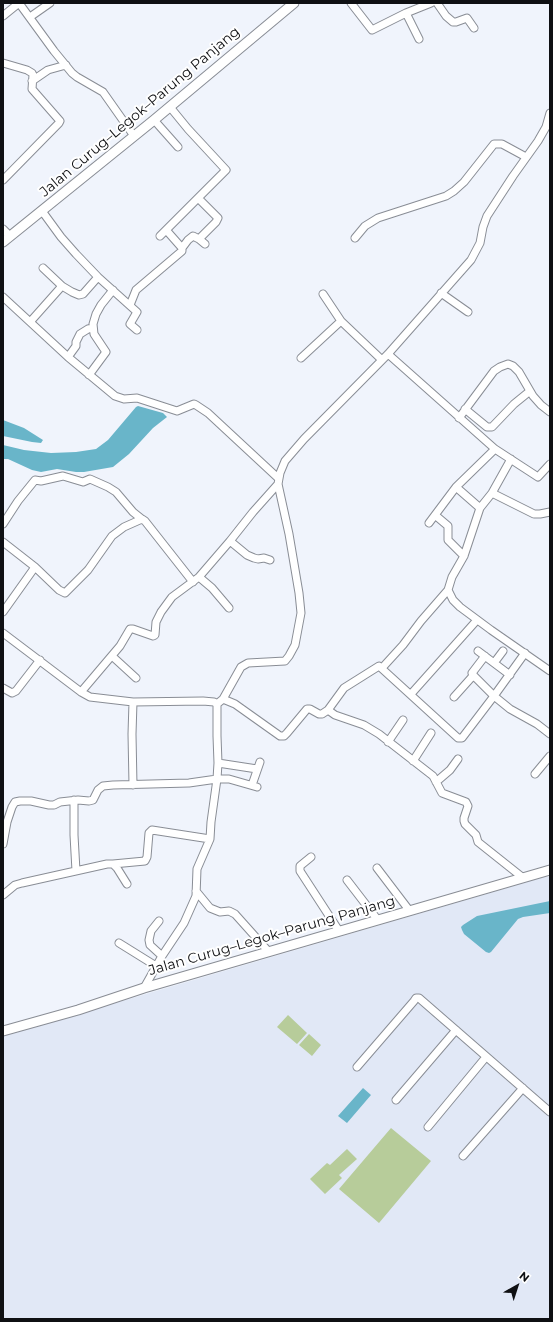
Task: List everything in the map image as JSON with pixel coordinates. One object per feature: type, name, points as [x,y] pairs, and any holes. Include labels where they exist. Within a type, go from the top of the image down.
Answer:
[{"type":"main road","name":"Jalan Curug–Legok–Parung Panjang","points":[[7,239],[170,107],[294,3]]},
{"type":"main road","name":"Jalan Curug–Legok–Parung Panjang","points":[[3,1031],[78,1010],[144,988],[378,919],[550,870]]},
{"type":"street","points":[[3,16],[19,3],[66,65],[77,77],[103,92],[134,136]]},
{"type":"street","points":[[30,17],[50,3]]},
{"type":"street","points":[[351,3],[372,30],[406,13],[431,3]]},
{"type":"street","points":[[437,3],[446,16],[453,22],[467,18],[474,28]]},
{"type":"street","points":[[406,13],[419,39]]},
{"type":"street","points":[[3,63],[28,71],[33,75],[32,89],[59,119],[59,123],[3,180]]},
{"type":"street","points":[[32,81],[48,70],[66,65]]},
{"type":"street","points":[[160,236],[226,170],[170,107]]},
{"type":"street","points":[[81,692],[120,646],[130,629],[155,636],[156,622],[172,597],[196,579],[230,541],[278,481],[285,461],[304,439],[388,354],[475,254],[487,216],[526,157],[535,147],[550,113]]},
{"type":"street","points":[[154,120],[178,147]]},
{"type":"street","points":[[355,238],[365,226],[378,218],[454,192],[464,182],[491,145],[502,144],[526,157]]},
{"type":"street","points":[[198,198],[218,218],[200,239]]},
{"type":"street","points":[[42,211],[66,243],[98,277],[137,312],[130,324],[137,330]]},
{"type":"street","points":[[3,229],[7,239]]},
{"type":"street","points":[[167,230],[182,248]]},
{"type":"street","points":[[130,305],[136,290],[182,251],[182,248],[192,236],[200,239],[205,244]]},
{"type":"street","points":[[43,268],[62,286],[81,295],[98,277]]},
{"type":"street","points":[[30,322],[62,286]]},
{"type":"street","points":[[89,374],[106,352],[94,334],[93,328],[98,309],[113,290]]},
{"type":"street","points":[[441,293],[468,312]]},
{"type":"street","points":[[323,294],[341,322],[382,360]]},
{"type":"street","points":[[3,297],[68,357],[119,398],[137,398],[177,411],[196,405],[208,413],[278,481],[289,534],[301,613],[295,645],[285,661],[244,664],[234,677],[220,701],[217,736],[217,779],[210,839],[197,869],[196,896],[184,923],[162,956],[144,988]]},
{"type":"street","points":[[301,358],[341,322]]},
{"type":"street","points":[[68,357],[76,346],[76,342],[80,334],[93,328]]},
{"type":"street","points":[[388,354],[459,418],[495,448],[538,477],[550,464]]},
{"type":"street","points":[[459,418],[494,371],[504,365],[510,365],[520,372],[530,392],[550,412]]},
{"type":"street","points":[[465,409],[487,427],[492,427],[514,404],[530,392]]},
{"type":"street","points":[[429,523],[456,487],[495,448]]},
{"type":"street","points":[[382,668],[404,645],[421,621],[448,590],[452,577],[464,556],[480,508],[492,493],[511,458]]},
{"type":"street","points":[[3,524],[18,501],[35,480],[63,476],[83,482],[90,479],[116,492],[196,579],[212,588],[230,608]]},
{"type":"street","points":[[456,487],[480,508]]},
{"type":"street","points":[[492,493],[534,514],[550,512]]},
{"type":"street","points":[[435,515],[448,526],[448,540],[464,556]]},
{"type":"street","points":[[3,542],[35,567],[59,590],[66,592],[88,570],[112,536],[124,527],[143,520]]},
{"type":"street","points":[[230,541],[247,555],[254,558],[264,558],[270,560]]},
{"type":"street","points":[[3,612],[35,567]]},
{"type":"street","points":[[448,590],[453,600],[460,608],[550,670]]},
{"type":"street","points":[[411,694],[477,620]]},
{"type":"street","points":[[3,633],[81,692],[90,697],[133,702],[220,701],[235,704],[280,736],[284,736],[287,733],[307,709],[320,714],[328,710],[344,688],[379,666],[455,736],[461,738],[510,675],[525,653]]},
{"type":"street","points":[[478,651],[510,675]]},
{"type":"street","points":[[494,663],[503,651]]},
{"type":"street","points":[[112,656],[136,678]]},
{"type":"street","points":[[485,656],[472,673],[474,676],[494,696],[510,709],[537,724],[550,734]]},
{"type":"street","points":[[3,688],[12,693],[16,691],[40,660]]},
{"type":"street","points":[[454,698],[474,676]]},
{"type":"street","points":[[133,702],[133,785]]},
{"type":"street","points":[[328,710],[335,715],[364,726],[433,776],[442,793],[463,800],[467,804],[464,818],[465,824],[476,835],[478,842],[522,877]]},
{"type":"street","points":[[388,742],[403,720]]},
{"type":"street","points":[[413,761],[431,733]]},
{"type":"street","points":[[535,774],[550,756]]},
{"type":"street","points":[[436,782],[444,776],[458,759]]},
{"type":"street","points":[[3,844],[7,822],[15,802],[31,801],[54,805],[60,802],[74,800],[91,800],[102,786],[189,783],[229,779],[255,786],[259,766],[218,763]]},
{"type":"street","points":[[74,800],[76,871]]},
{"type":"street","points":[[3,894],[15,885],[22,883],[107,864],[145,860],[147,857],[149,833],[152,830],[210,839]]},
{"type":"street","points":[[311,857],[300,866],[300,871],[339,931]]},
{"type":"street","points":[[113,864],[127,884]]},
{"type":"street","points":[[377,868],[409,910]]},
{"type":"street","points":[[347,880],[378,919]]},
{"type":"street","points":[[196,890],[210,908],[220,912],[228,911],[235,914],[269,952]]},
{"type":"street","points":[[158,921],[151,931],[149,940],[150,945],[162,956]]},
{"type":"street","points":[[119,943],[156,966]]},
{"type":"street","points":[[357,1067],[416,998],[421,1000],[550,1112]]},
{"type":"street","points":[[396,1100],[456,1030]]},
{"type":"street","points":[[428,1127],[486,1057]]},
{"type":"street","points":[[463,1156],[523,1088]]},
{"type":"shaded area","points":[[544,877],[550,877],[550,1319],[3,1319],[3,1036]]},
{"type":"green space","points":[[288,1015],[307,1033],[297,1044],[277,1027]]},
{"type":"green space","points":[[309,1034],[321,1045],[312,1056],[299,1045]]},
{"type":"green space","points":[[391,1128],[431,1161],[379,1223],[339,1189]]},
{"type":"green space","points":[[347,1149],[357,1159],[339,1175],[342,1178],[325,1194],[310,1179],[327,1163],[330,1165]]},
{"type":"water","points":[[138,406],[163,413],[167,417],[153,428],[129,454],[113,467],[84,472],[57,469],[41,472],[32,470],[8,459],[3,459],[3,445],[24,450],[51,453],[76,452],[96,449],[108,440]]},
{"type":"water","points":[[3,420],[24,428],[43,440],[41,443],[3,436]]},
{"type":"water","points":[[550,901],[550,913],[518,919],[489,953],[464,934],[461,927],[477,916]]},
{"type":"water","points":[[363,1088],[371,1095],[347,1123],[338,1116]]}]
